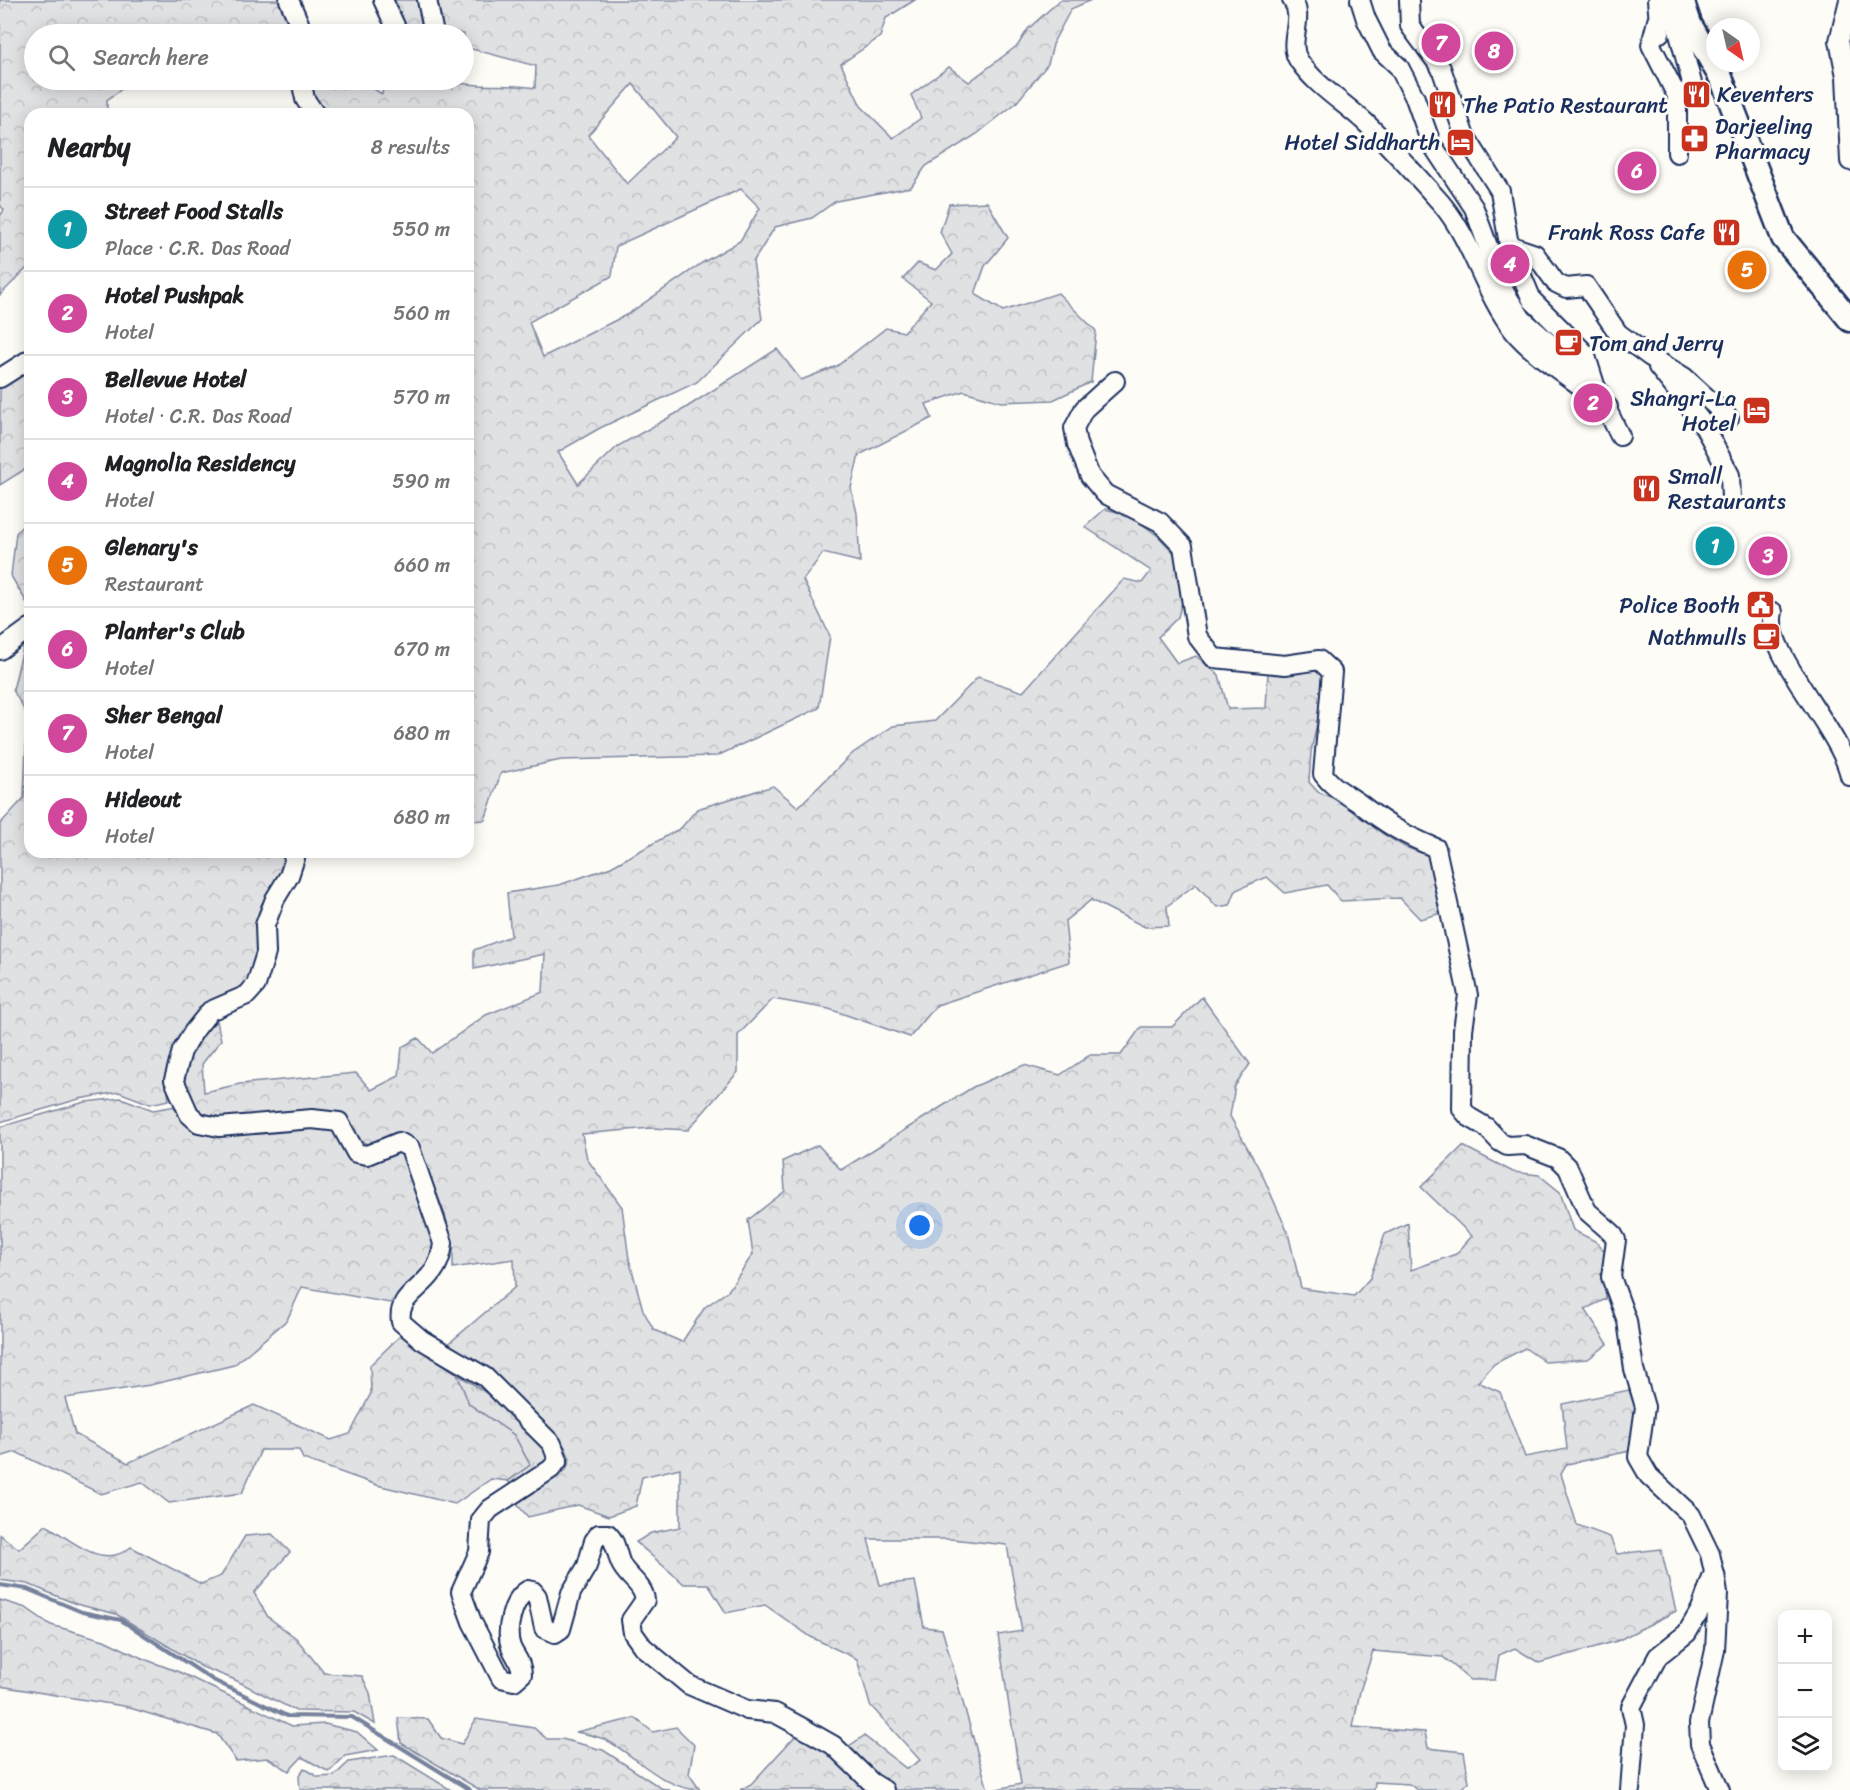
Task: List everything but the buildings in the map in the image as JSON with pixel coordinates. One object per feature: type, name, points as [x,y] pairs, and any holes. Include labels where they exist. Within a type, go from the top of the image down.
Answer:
[{"type":"main road","points":[[1682,0],[1690,24],[1722,80],[1783,238],[1850,320]]},
{"type":"street","points":[[289,0],[299,24]]},
{"type":"street","points":[[383,0],[394,24]]},
{"type":"street","points":[[427,0],[432,24]]},
{"type":"street","points":[[1292,0],[1298,15],[1294,44],[1299,60],[1333,96],[1366,123],[1442,205],[1467,242],[1497,305],[1523,342],[1581,384],[1608,407]]},
{"type":"street","points":[[1360,0],[1366,19],[1382,51],[1399,67],[1415,98],[1431,143],[1474,208],[1505,293],[1522,319],[1595,385]]},
{"type":"street","points":[[1409,0],[1410,26],[1442,68],[1464,134],[1500,192],[1509,245],[1532,300],[1585,353],[1595,385],[1608,407],[1620,436]]},
{"type":"street","points":[[1657,0],[1657,21],[1651,45],[1677,96],[1677,153]]},
{"type":"street","points":[[1657,21],[1663,43],[1688,91],[1692,83],[1670,0]]},
{"type":"street","points":[[1849,0],[1839,41],[1846,76],[1850,161]]},
{"type":"street","points":[[303,90],[305,99],[311,108]]},
{"type":"street","points":[[1509,245],[1535,254],[1556,283],[1566,288],[1586,286],[1618,333],[1649,356],[1684,377],[1729,418]]},
{"type":"street","points":[[1649,356],[1701,421],[1730,475],[1731,499]]},
{"type":"street","points":[[0,378],[24,363]]},
{"type":"street","points":[[1114,381],[1084,409],[1074,428],[1077,444],[1090,476],[1105,494],[1160,522],[1183,546],[1197,636],[1214,658],[1286,665],[1319,660],[1332,672],[1323,774],[1332,786],[1383,823],[1436,848],[1468,995],[1463,1030],[1462,1109],[1486,1126],[1500,1142],[1507,1146],[1525,1145],[1558,1158],[1568,1168],[1587,1211],[1612,1233],[1616,1240],[1611,1277],[1627,1322],[1634,1369],[1645,1407],[1638,1457],[1649,1476],[1691,1515],[1710,1554],[1714,1572],[1718,1594],[1715,1650],[1700,1715],[1700,1744],[1720,1790]]},
{"type":"street","points":[[1773,612],[1771,621],[1778,645],[1848,763],[1850,776]]},
{"type":"street","points":[[0,650],[24,632]]},
{"type":"street","points":[[295,858],[289,876],[275,899],[265,925],[266,953],[256,984],[247,995],[210,1011],[182,1051],[174,1080],[189,1114],[200,1123],[219,1127],[312,1119],[339,1122],[356,1153],[367,1155],[378,1153],[399,1142],[410,1148],[443,1243],[441,1258],[432,1273],[405,1300],[399,1310],[401,1322],[422,1340],[485,1377],[552,1444],[558,1460],[551,1469],[490,1509],[481,1520],[479,1552],[461,1592],[472,1622],[501,1678],[514,1681],[522,1674],[522,1666],[508,1636],[519,1596],[528,1590],[533,1591],[537,1596],[544,1628],[555,1633],[561,1629],[571,1593],[587,1566],[594,1541],[599,1534],[608,1534],[616,1545],[621,1565],[644,1593],[645,1600],[631,1620],[633,1634],[643,1647],[689,1685],[747,1710],[774,1713],[825,1741],[884,1790]]},
{"type":"street","points":[[1630,1790],[1635,1725],[1631,1707],[1658,1656],[1687,1633],[1701,1609],[1714,1572]]},
{"type":"green space","points":[[0,0],[284,0],[293,24],[24,24],[24,90],[120,90],[107,100],[107,108],[24,108],[24,271],[0,295],[0,216],[4,210],[0,205]]},
{"type":"green space","points":[[389,0],[424,0],[429,24],[400,24]]},
{"type":"green space","points":[[432,0],[915,0],[886,18],[880,37],[841,64],[861,106],[893,138],[921,118],[911,95],[949,67],[969,82],[1018,45],[1028,29],[1060,0],[1091,0],[1071,9],[1054,41],[1048,64],[1016,103],[977,134],[926,166],[911,187],[836,201],[812,218],[775,227],[753,262],[762,319],[697,382],[600,428],[558,452],[578,484],[618,446],[684,409],[777,349],[801,380],[837,366],[886,328],[904,332],[931,301],[903,279],[918,263],[936,270],[952,254],[940,232],[949,204],[987,202],[1008,238],[985,266],[975,294],[1003,311],[1058,293],[1096,331],[1091,382],[1053,400],[1001,402],[964,391],[926,404],[932,418],[859,455],[851,488],[857,513],[860,562],[823,553],[803,580],[830,636],[819,708],[717,756],[561,760],[501,773],[485,820],[474,821],[474,108],[319,108],[312,90],[375,90],[382,94],[383,90],[474,90],[474,85],[535,88],[536,66],[474,50],[474,24],[438,24]],"holes":[[[633,84],[676,137],[627,184],[588,135]],[[741,189],[760,208],[740,241],[702,263],[628,314],[543,357],[529,322],[612,276],[616,246]]]},
{"type":"green space","points":[[24,370],[24,470],[0,485],[0,386]]},
{"type":"green space","points":[[1105,509],[1130,515],[1158,536],[1177,556],[1183,599],[1178,617],[1158,637],[1177,663],[1196,656],[1219,675],[1228,709],[1266,708],[1268,672],[1316,666],[1327,675],[1311,752],[1309,782],[1318,792],[1343,802],[1383,834],[1405,847],[1430,856],[1442,913],[1420,919],[1400,898],[1341,901],[1327,885],[1285,893],[1267,877],[1236,890],[1230,905],[1217,907],[1196,884],[1167,906],[1169,926],[1145,927],[1091,900],[1065,921],[1069,962],[937,1005],[910,1037],[829,1009],[773,999],[738,1035],[738,1072],[688,1130],[651,1128],[582,1134],[587,1159],[622,1207],[629,1259],[643,1310],[654,1330],[682,1342],[705,1307],[728,1291],[753,1254],[748,1220],[785,1191],[783,1161],[818,1145],[841,1170],[973,1087],[1024,1065],[1060,1075],[1090,1055],[1121,1055],[1141,1027],[1172,1027],[1202,997],[1250,1064],[1235,1086],[1230,1116],[1262,1174],[1288,1233],[1301,1288],[1354,1296],[1370,1278],[1385,1234],[1408,1223],[1411,1270],[1456,1254],[1472,1236],[1421,1187],[1463,1146],[1513,1172],[1539,1175],[1560,1192],[1573,1230],[1595,1241],[1620,1267],[1605,1286],[1606,1299],[1585,1309],[1608,1344],[1588,1359],[1545,1362],[1525,1348],[1494,1364],[1478,1382],[1500,1392],[1525,1457],[1567,1449],[1562,1404],[1629,1390],[1636,1410],[1630,1451],[1567,1464],[1561,1474],[1577,1525],[1610,1537],[1617,1554],[1661,1549],[1676,1611],[1617,1641],[1539,1663],[1515,1648],[1499,1655],[1495,1680],[1471,1680],[1443,1657],[1373,1651],[1360,1691],[1353,1727],[1425,1732],[1428,1748],[1464,1752],[1469,1782],[1459,1790],[1418,1790],[1409,1784],[1375,1782],[1374,1790],[993,1790],[1021,1784],[998,1635],[1022,1631],[1007,1545],[951,1539],[868,1539],[880,1585],[915,1581],[924,1627],[942,1629],[988,1790],[892,1790],[846,1748],[864,1736],[907,1769],[920,1760],[870,1705],[857,1659],[811,1637],[765,1605],[726,1613],[708,1584],[684,1584],[636,1542],[651,1533],[680,1527],[680,1468],[642,1477],[636,1506],[609,1516],[578,1505],[528,1517],[513,1500],[566,1470],[570,1459],[565,1447],[543,1421],[499,1378],[473,1364],[447,1345],[515,1287],[514,1259],[453,1268],[453,1244],[445,1215],[419,1147],[406,1135],[370,1145],[360,1141],[346,1114],[249,1119],[214,1116],[202,1112],[194,1105],[182,1076],[199,1036],[217,1021],[221,1040],[202,1064],[204,1092],[240,1084],[356,1073],[371,1090],[399,1076],[402,1047],[418,1038],[432,1053],[486,1015],[543,992],[545,954],[474,969],[474,950],[511,936],[507,893],[559,885],[611,867],[681,828],[697,809],[773,786],[798,807],[853,753],[893,726],[935,721],[978,677],[1023,692],[1124,579],[1142,583],[1151,571],[1085,527]]},
{"type":"green space","points":[[24,524],[24,598],[11,576],[16,533]]},
{"type":"green space","points":[[24,647],[24,710],[13,690]]},
{"type":"green space","points":[[24,798],[24,858],[285,858],[284,869],[261,905],[254,969],[245,987],[225,995],[166,1078],[169,1100],[150,1104],[119,1092],[79,1099],[0,1122],[0,824]]},
{"type":"green space","points":[[121,1098],[153,1110],[176,1106],[188,1118],[338,1126],[355,1156],[396,1148],[406,1151],[436,1250],[426,1268],[390,1303],[302,1287],[287,1320],[234,1365],[150,1385],[65,1398],[75,1434],[128,1463],[254,1405],[331,1440],[350,1434],[371,1393],[370,1365],[401,1335],[457,1374],[469,1404],[514,1435],[530,1465],[508,1481],[491,1479],[455,1504],[377,1485],[303,1459],[299,1450],[261,1450],[242,1493],[169,1503],[142,1482],[101,1494],[16,1452],[0,1457],[0,1127],[85,1102]]},
{"type":"green space","points":[[457,1374],[510,1412],[535,1436],[553,1461],[512,1487],[508,1481],[530,1465],[514,1435],[469,1404]]},
{"type":"green space","points":[[46,1525],[87,1551],[109,1556],[120,1554],[131,1547],[201,1584],[221,1576],[245,1536],[272,1534],[290,1552],[254,1593],[268,1617],[296,1638],[324,1673],[362,1676],[370,1693],[375,1724],[354,1712],[296,1711],[233,1679],[202,1667],[116,1614],[76,1604],[28,1584],[0,1580],[0,1535],[19,1549]]},
{"type":"green space","points":[[0,1600],[26,1608],[51,1625],[104,1640],[179,1672],[292,1726],[325,1724],[357,1732],[378,1750],[345,1756],[329,1772],[302,1757],[289,1771],[268,1758],[236,1761],[217,1734],[123,1706],[0,1686]]},
{"type":"green space","points":[[398,1718],[428,1719],[441,1738],[462,1744],[476,1719],[534,1728],[547,1739],[562,1739],[603,1750],[661,1788],[670,1790],[480,1790],[401,1743]]},
{"type":"green space","points":[[635,1718],[653,1732],[676,1727],[694,1745],[689,1774],[700,1790],[675,1785],[605,1739],[576,1732]]},
{"type":"green space","points":[[798,1733],[825,1749],[856,1780],[870,1790],[740,1790],[751,1784]]},
{"type":"green space","points":[[394,1755],[451,1790],[300,1790],[299,1776],[304,1768],[318,1777],[334,1776],[349,1762]]},
{"type":"waterway","points":[[0,1585],[27,1589],[82,1612],[121,1620],[213,1680],[287,1716],[352,1717],[470,1790]]},
{"type":"place","name":"Sher Bengal","points":[[1441,43]]},
{"type":"place","name":"Hideout","points":[[1494,51]]},
{"type":"place","name":"Keventers","points":[[1696,94]]},
{"type":"place","name":"The Patio Restaurant","points":[[1442,105]]},
{"type":"place","name":"Darjeeling Pharmacy","points":[[1694,139]]},
{"type":"place","name":"Hotel Siddharth","points":[[1461,142]]},
{"type":"place","name":"Planter's Club","points":[[1637,171]]},
{"type":"place","name":"Frank Ross Cafe","points":[[1726,232]]},
{"type":"place","name":"Magnolia Residency","points":[[1510,264]]},
{"type":"place","name":"Glenary's","points":[[1747,270]]},
{"type":"place","name":"Tom and Jerry","points":[[1568,343]]},
{"type":"place","name":"Hotel Pushpak","points":[[1593,403]]},
{"type":"place","name":"Shangri-La Hotel","points":[[1757,411]]},
{"type":"place","name":"Small Restaurants","points":[[1647,489]]},
{"type":"place","name":"Street Food Stalls","points":[[1715,546]]},
{"type":"place","name":"Bellevue Hotel","points":[[1768,556]]},
{"type":"place","name":"Police Booth","points":[[1761,605]]},
{"type":"place","name":"Nathmulls","points":[[1767,637]]}]
